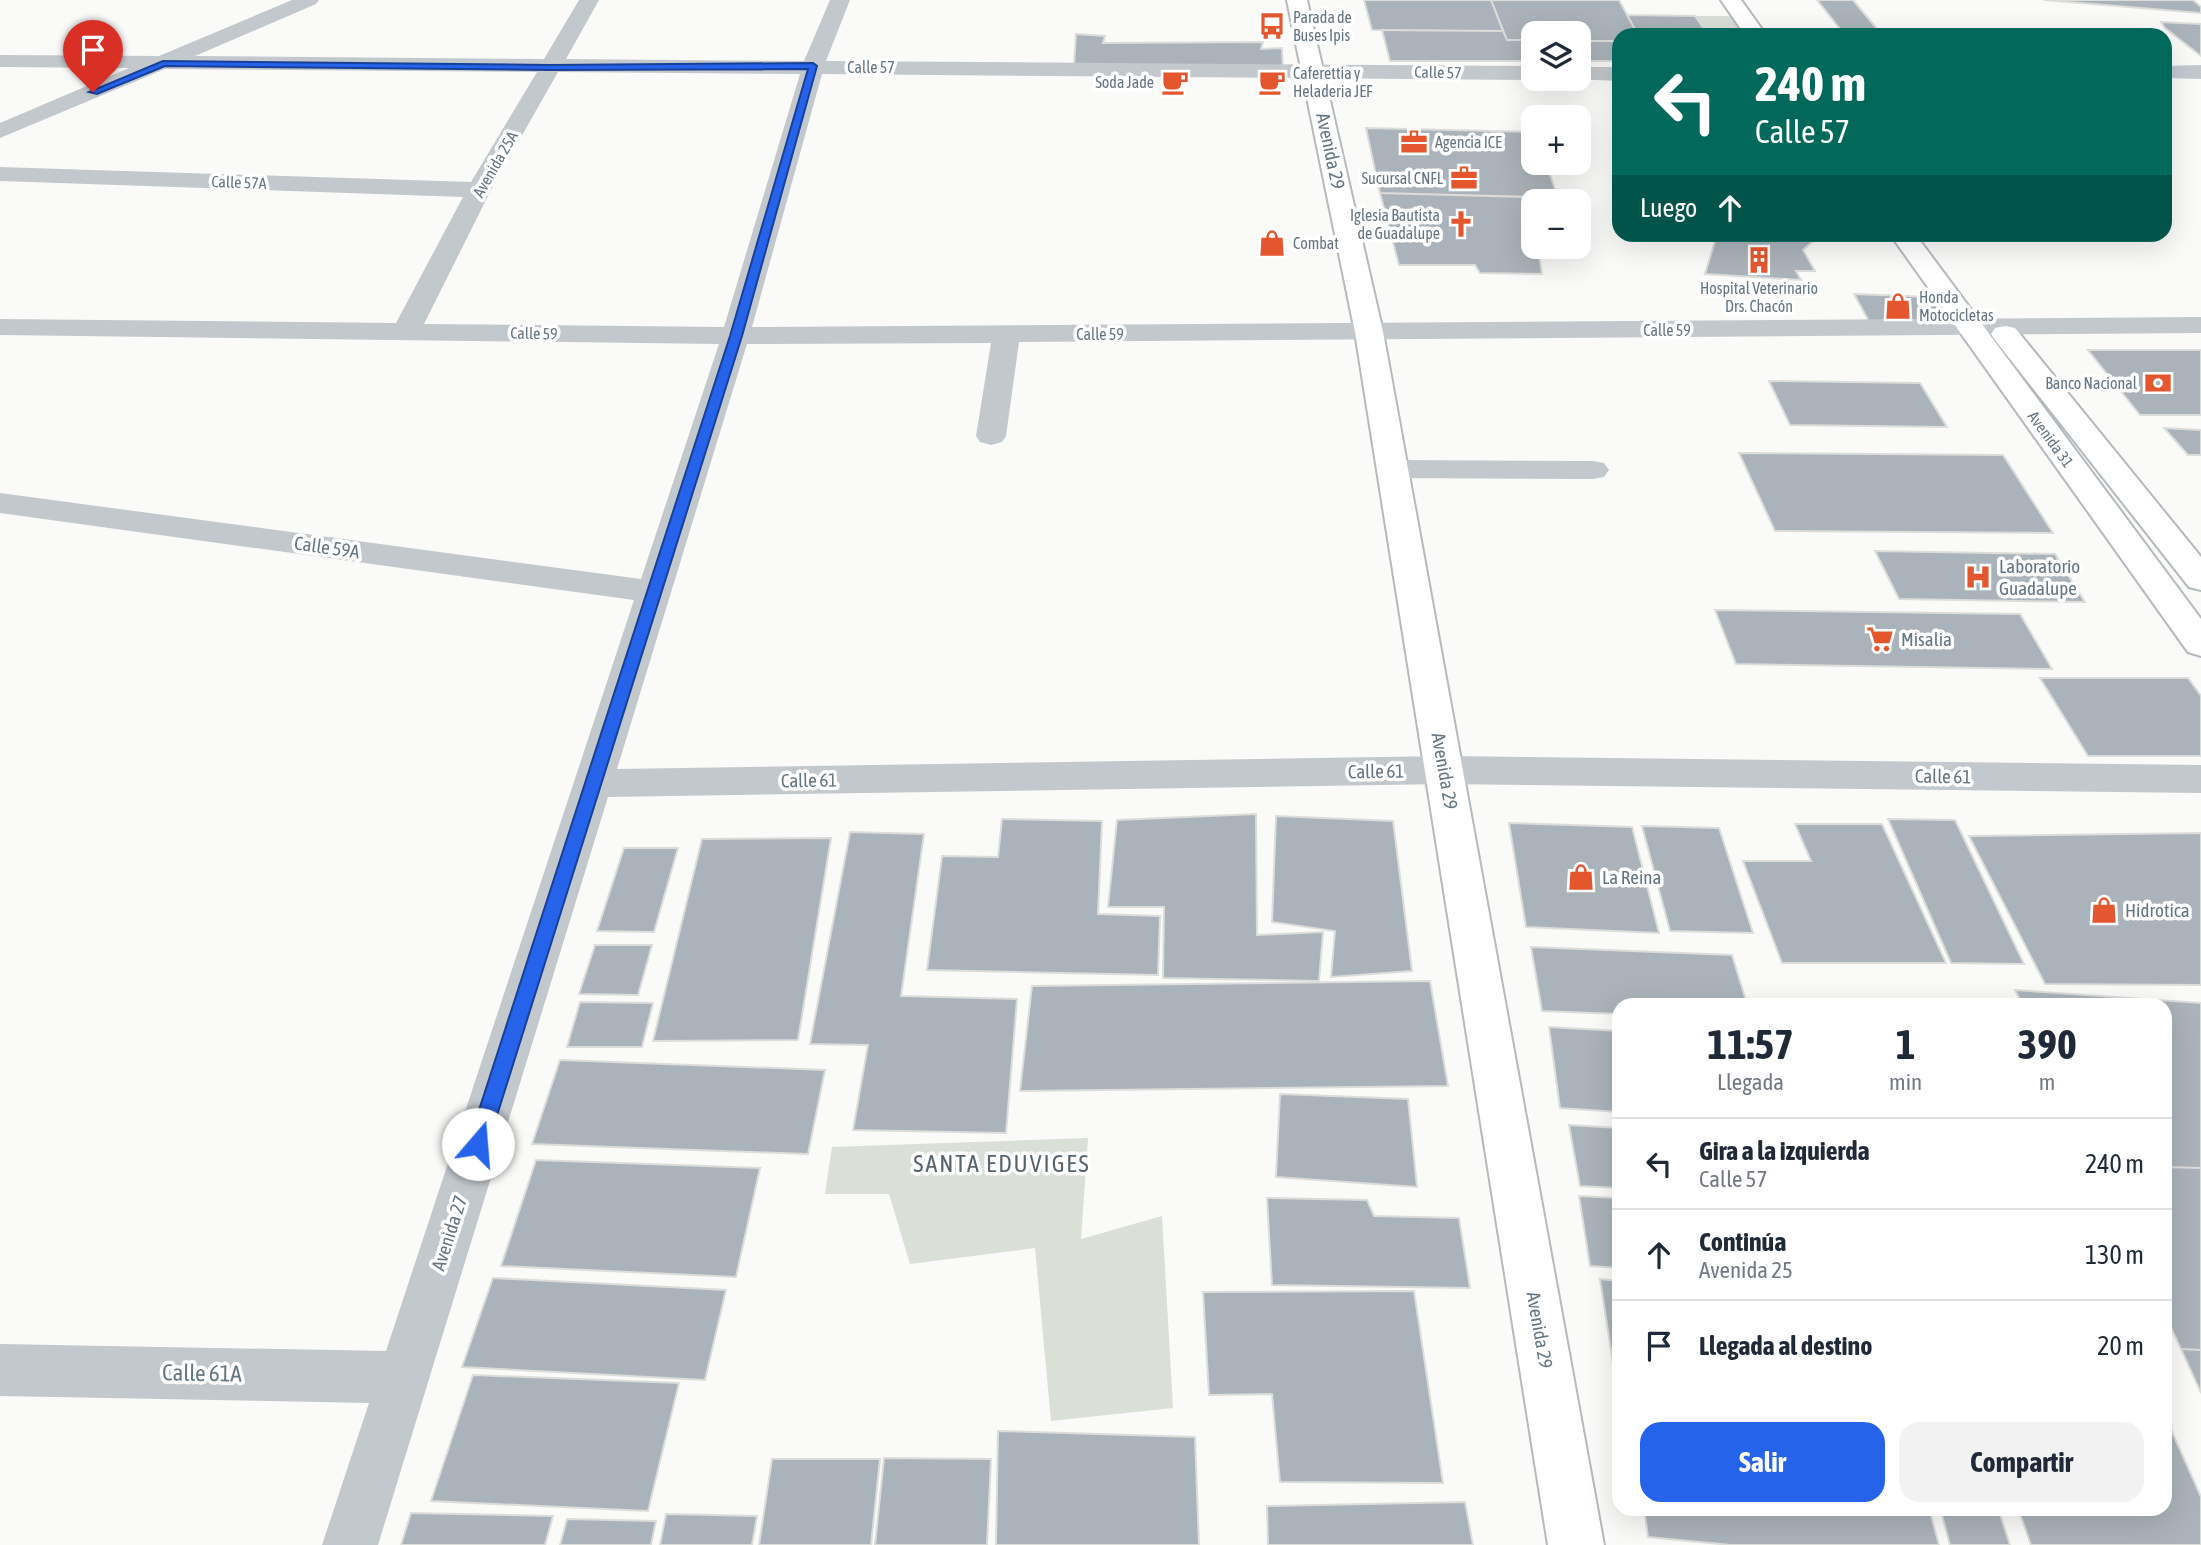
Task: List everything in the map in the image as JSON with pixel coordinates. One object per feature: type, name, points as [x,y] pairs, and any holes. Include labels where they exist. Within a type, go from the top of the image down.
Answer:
[{"type":"main road","name":"Avenida 29","points":[[1297,0],[1369,332],[1576,1545]]},
{"type":"main road","points":[[1731,0],[1751,28]]},
{"type":"main road","name":"Avenida 31","points":[[1909,242],[2201,579]]},
{"type":"main road","name":"Avenida 31","points":[[1935,242],[1985,329],[2201,644]]},
{"type":"street","points":[[0,131],[309,0]]},
{"type":"street","name":"Avenida 25A","points":[[406,331],[479,190],[589,0]]},
{"type":"street","name":"Avenida 27","points":[[350,1545],[736,336],[813,66],[840,0]]},
{"type":"street","name":"Calle 57","points":[[0,61],[550,68],[813,66],[1521,74]]},
{"type":"street","points":[[2172,72],[2201,72]]},
{"type":"street","points":[[1591,74],[1612,75]]},
{"type":"street","name":"Calle 57A","points":[[0,174],[479,190]]},
{"type":"street","name":"Calle 59","points":[[0,327],[736,336],[1985,329],[2201,325]]},
{"type":"street","points":[[991,436],[1006,334]]},
{"type":"street","points":[[1393,470],[1592,470]]},
{"type":"street","name":"Calle 59A","points":[[0,503],[655,592]]},
{"type":"street","name":"Calle 61","points":[[594,783],[1445,770],[2201,779]]},
{"type":"street","name":"Calle 61A","points":[[0,1370],[403,1377]]},
{"type":"shaded area","points":[[1695,16],[1734,16],[1742,28],[1703,28]]},
{"type":"shaded area","points":[[1088,1138],[1081,1239],[1162,1216],[1173,1408],[1051,1421],[1035,1248],[910,1264],[889,1194],[825,1194],[832,1147]]},
{"type":"building","points":[[1364,0],[1491,0],[1503,31],[1372,30]]},
{"type":"building","points":[[1491,0],[1619,0],[1634,28],[1612,28],[1612,41],[1591,41],[1591,21],[1521,21],[1521,40],[1507,40]]},
{"type":"building","points":[[1817,0],[1853,0],[1876,28],[1839,28]]},
{"type":"building","points":[[2044,0],[2193,0],[2201,7],[2201,13]]},
{"type":"building","points":[[1627,15],[1695,16],[1703,28],[1634,28]]},
{"type":"building","points":[[2161,22],[2201,24],[2201,56],[2172,33],[2172,28],[2165,28]]},
{"type":"building","points":[[1382,30],[1503,31],[1507,40],[1521,40],[1521,61],[1390,61]]},
{"type":"building","points":[[1076,34],[1105,36],[1103,43],[1263,42],[1261,49],[1282,48],[1283,68],[1074,65]]},
{"type":"building","points":[[1591,41],[1612,41],[1612,61],[1591,61]]},
{"type":"building","name":"Sucursal CNFL","points":[[1366,128],[1521,132],[1521,175],[1550,175],[1555,189],[1521,189],[1521,197],[1380,193]]},
{"type":"building","name":"Iglesia Bautista de Guadalupe","points":[[1380,193],[1521,197],[1521,259],[1540,259],[1542,274],[1480,273],[1475,265],[1399,265]]},
{"type":"building","name":"Hospital Veterinario Drs. Chacón","points":[[1715,242],[1812,242],[1803,250],[1815,271],[1796,271],[1801,280],[1705,274]]},
{"type":"building","name":"Honda Motocicletas","points":[[1854,294],[1930,297],[1942,315],[1931,327],[1871,325]]},
{"type":"building","name":"Banco Nacional","points":[[2088,350],[2201,350],[2201,415],[2140,415]]},
{"type":"building","points":[[1769,381],[1920,383],[1947,427],[1790,425]]},
{"type":"building","points":[[2164,428],[2201,430],[2201,455],[2188,455]]},
{"type":"building","points":[[1739,453],[2003,455],[2053,533],[1775,531]]},
{"type":"building","name":"Laboratorio Guadalupe","points":[[1875,551],[2055,554],[2085,602],[1899,599]]},
{"type":"building","name":"Misalia","points":[[1715,610],[2020,614],[2052,669],[1736,664]]},
{"type":"building","points":[[2040,678],[2188,678],[2201,696],[2201,756],[2088,756]]},
{"type":"building","points":[[1256,814],[1257,935],[1323,932],[1319,981],[1163,978],[1164,907],[1108,907],[1117,820]]},
{"type":"building","points":[[1276,816],[1393,821],[1412,971],[1331,977],[1335,931],[1272,922]]},
{"type":"building","points":[[1002,819],[1102,821],[1098,914],[1160,916],[1158,975],[927,970],[942,856],[998,857]]},
{"type":"building","points":[[1888,819],[1955,820],[2024,964],[1951,963]]},
{"type":"building","name":"La Reina","points":[[1509,823],[1632,827],[1659,933],[1526,927]]},
{"type":"building","points":[[1795,824],[1882,824],[1946,963],[1782,963],[1743,861],[1811,861]]},
{"type":"building","points":[[1642,826],[1719,828],[1753,933],[1670,931]]},
{"type":"building","points":[[850,832],[924,834],[901,996],[1017,999],[1006,1133],[853,1130],[868,1045],[810,1044]]},
{"type":"building","name":"Hidrotica","points":[[2201,833],[2201,985],[2045,984],[1969,836]]},
{"type":"building","points":[[831,838],[798,1040],[653,1041],[702,839]]},
{"type":"building","points":[[624,848],[678,848],[654,932],[597,931]]},
{"type":"building","points":[[595,945],[652,945],[638,995],[579,994]]},
{"type":"building","points":[[1531,947],[1732,955],[1745,998],[1612,998],[1612,1014],[1542,1011]]},
{"type":"building","points":[[1430,981],[1448,1086],[1020,1091],[1032,986]]},
{"type":"building","points":[[2015,990],[2129,998],[2019,998]]},
{"type":"building","points":[[2172,1001],[2201,1003],[2201,1168],[2172,1167]]},
{"type":"building","points":[[580,1002],[653,1003],[642,1047],[567,1047]]},
{"type":"building","points":[[1549,1027],[1612,1031],[1612,1112],[1560,1108]]},
{"type":"building","points":[[560,1060],[825,1070],[808,1154],[532,1144]]},
{"type":"building","points":[[1280,1094],[1408,1099],[1417,1187],[1276,1177]]},
{"type":"building","points":[[1569,1125],[1612,1128],[1612,1188],[1580,1186]]},
{"type":"building","points":[[536,1160],[760,1168],[736,1277],[501,1266]]},
{"type":"building","points":[[2172,1167],[2201,1168],[2201,1350],[2181,1349],[2172,1330]]},
{"type":"building","points":[[1579,1196],[1612,1198],[1612,1268],[1590,1266]]},
{"type":"building","points":[[1267,1198],[1367,1200],[1374,1216],[1459,1218],[1470,1288],[1272,1285]]},
{"type":"building","points":[[493,1278],[726,1290],[705,1380],[462,1367]]},
{"type":"building","points":[[1600,1279],[1612,1280],[1612,1357]]},
{"type":"building","points":[[1414,1291],[1443,1483],[1280,1482],[1272,1394],[1209,1395],[1203,1292]]},
{"type":"building","points":[[2181,1349],[2201,1350],[2201,1393]]},
{"type":"building","points":[[473,1375],[679,1383],[648,1511],[431,1501]]},
{"type":"building","points":[[998,1431],[1195,1437],[1199,1545],[996,1545]]},
{"type":"building","points":[[2172,1432],[2201,1497],[2201,1545],[2031,1545],[2021,1516],[2172,1516]]},
{"type":"building","points":[[884,1458],[991,1459],[987,1545],[875,1545]]},
{"type":"building","points":[[772,1459],[880,1459],[871,1545],[759,1545]]},
{"type":"building","points":[[1465,1502],[1473,1545],[1268,1545],[1267,1506]]},
{"type":"building","points":[[411,1513],[553,1516],[545,1545],[401,1545]]},
{"type":"building","points":[[666,1514],[757,1516],[752,1545],[660,1545]]},
{"type":"building","points":[[1645,1516],[1931,1516],[1939,1545],[1731,1545],[1648,1537]]},
{"type":"building","points":[[1942,1516],[2001,1516],[2010,1545],[1950,1545]]},
{"type":"building","points":[[567,1519],[656,1521],[651,1545],[560,1545]]},
{"type":"place","name":"Parada de Buses Ipis","points":[[1272,26]]},
{"type":"place","name":"Soda Jade","points":[[1175,82]]},
{"type":"place","name":"Caferettia y Heladeria JEF","points":[[1272,82]]},
{"type":"place","name":"Agencia ICE","points":[[1414,142]]},
{"type":"place","name":"Sucursal CNFL","points":[[1464,178]]},
{"type":"place","name":"Iglesia Bautista de Guadalupe","points":[[1461,224]]},
{"type":"place","name":"Combat","points":[[1272,243]]},
{"type":"place","name":"Hospital Veterinario Drs. Chacón","points":[[1759,260]]},
{"type":"place","name":"Honda Motocicletas","points":[[1898,306]]},
{"type":"place","name":"Banco Nacional","points":[[2158,383]]},
{"type":"place","name":"Laboratorio Guadalupe","points":[[1978,577]]},
{"type":"place","name":"Misalia","points":[[1880,639]]},
{"type":"place","name":"La Reina","points":[[1581,877]]},
{"type":"place","name":"Hidrotica","points":[[2104,910]]},
{"type":"district","name":"SANTA EDUVIGES","points":[[1002,1163]]},
{"type":"route","points":[[93,92],[163,63],[550,68],[813,66],[736,336],[478,1144]]}]
